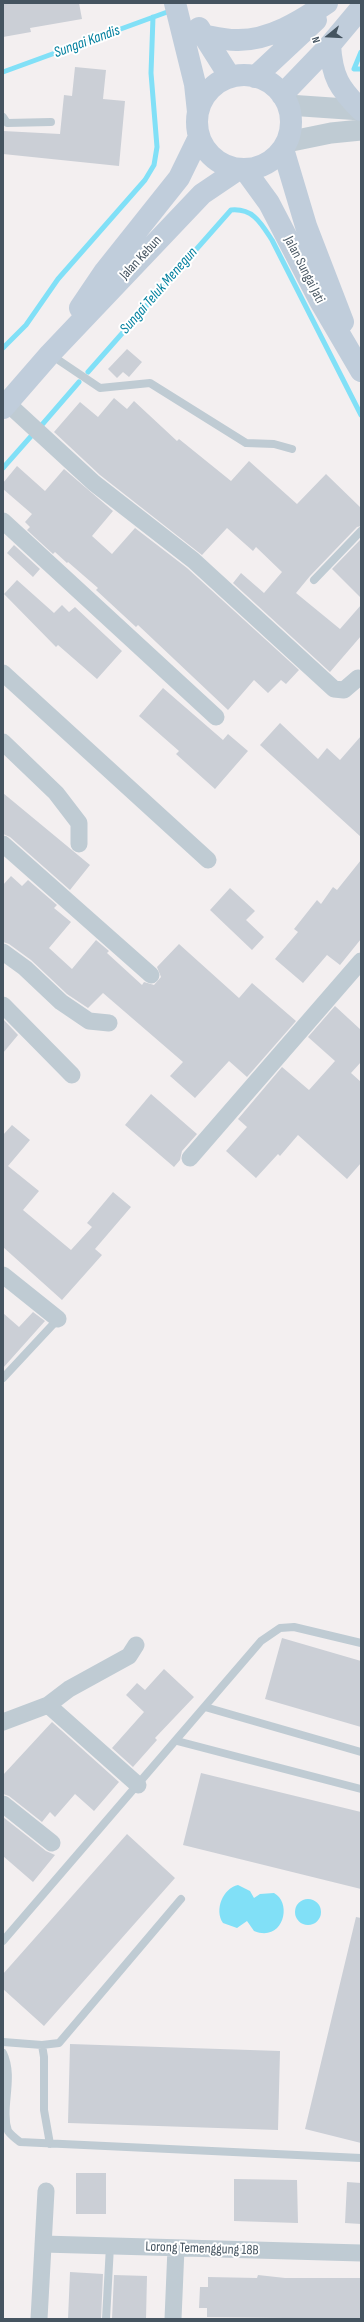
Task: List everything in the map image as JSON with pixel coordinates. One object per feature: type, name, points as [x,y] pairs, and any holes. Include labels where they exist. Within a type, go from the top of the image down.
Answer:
[{"type":"main road","points":[[175,3],[195,84],[199,137],[208,152],[221,164],[242,169],[267,164],[285,146],[290,130],[285,100],[275,87],[255,77],[242,75],[219,82],[209,90],[198,112]]},
{"type":"main road","points":[[187,3],[202,35],[230,78]]},
{"type":"main road","points":[[202,35],[237,40],[270,35],[304,19],[327,3]]},
{"type":"main road","points":[[255,77],[334,3]]},
{"type":"main road","points":[[285,100],[361,8]]},
{"type":"main road","points":[[330,45],[331,65],[335,78],[344,94],[361,110]]},
{"type":"main road","name":"Jalan Kebun","points":[[50,354],[105,271],[179,178],[199,137]]},
{"type":"main road","points":[[285,146],[306,226],[334,296],[358,366]]},
{"type":"main road","name":"Jalan Kebun","points":[[5,405],[50,354],[202,194],[242,169]]},
{"type":"main road","name":"Jalan Sungai Jati","points":[[242,169],[269,203],[320,301],[358,366]]},
{"type":"street","points":[[285,100],[361,110]]},
{"type":"street","points":[[285,146],[331,133],[361,130]]},
{"type":"street","points":[[5,405],[94,483],[193,560],[334,689],[344,690],[358,678]]},
{"type":"street","points":[[3,521],[216,717]]},
{"type":"street","points":[[3,673],[208,860]]},
{"type":"street","points":[[3,742],[56,793],[79,823],[80,844]]},
{"type":"street","points":[[3,844],[151,975]]},
{"type":"street","points":[[3,952],[25,968],[61,1002],[90,1021],[109,1023]]},
{"type":"street","points":[[190,1158],[361,961]]},
{"type":"street","points":[[3,1005],[72,1075]]},
{"type":"street","points":[[3,1275],[58,1319]]},
{"type":"street","points":[[3,1722],[48,1705],[69,1689],[129,1656],[136,1645]]},
{"type":"street","points":[[48,1705],[138,1785]]},
{"type":"street","points":[[3,1804],[52,1843]]},
{"type":"street","points":[[39,2319],[46,2191]]},
{"type":"street","name":"Lorong Temenggung 18B","points":[[43,2244],[361,2253]]},
{"type":"street","points":[[173,2319],[176,2248]]},
{"type":"lane","points":[[3,118],[7,122],[51,122]]},
{"type":"lane","points":[[50,354],[100,388],[150,383],[246,443],[274,444],[292,449]]},
{"type":"lane","points":[[314,580],[361,531]]},
{"type":"lane","points":[[3,1378],[58,1319]]},
{"type":"lane","points":[[3,1941],[177,1741],[261,1641],[280,1628],[294,1627],[361,1643]]},
{"type":"lane","points":[[205,1707],[361,1752]]},
{"type":"lane","points":[[177,1741],[361,1789]]},
{"type":"lane","points":[[3,2042],[42,2045],[58,2043],[181,1899]]},
{"type":"lane","points":[[42,2045],[44,2057],[44,2110],[50,2144]]},
{"type":"lane","points":[[3,2053],[8,2064],[5,2118],[9,2132],[20,2142],[361,2158]]},
{"type":"lane","points":[[106,2319],[110,2246]]},
{"type":"water","points":[[238,1885],[250,1891],[254,1898],[260,1894],[274,1893],[280,1898],[284,1913],[278,1927],[272,1932],[264,1933],[254,1931],[247,1921],[237,1928],[223,1923],[219,1912],[222,1900],[228,1890]]},
{"type":"water","points":[[308,1899],[317,1903],[321,1912],[317,1921],[308,1925],[299,1921],[295,1912],[299,1903]]},
{"type":"building","points":[[3,3],[79,3],[82,19],[30,28],[31,32],[3,37]]},
{"type":"building","points":[[75,67],[106,70],[103,99],[125,101],[119,166],[3,154],[3,131],[60,134],[64,95],[72,96]]},
{"type":"building","points":[[127,349],[142,362],[129,377],[123,372],[117,378],[108,369]]},
{"type":"building","points":[[114,398],[127,409],[134,401],[177,441],[179,439],[231,481],[249,461],[297,504],[326,474],[361,508],[361,526],[357,527],[310,576],[296,593],[340,629],[361,605],[361,636],[330,672],[233,583],[241,573],[264,593],[282,572],[256,547],[253,551],[227,528],[202,555],[100,475],[54,432],[80,402],[98,417]]},
{"type":"building","points":[[17,466],[45,491],[64,469],[113,511],[92,536],[112,554],[135,528],[187,568],[299,670],[286,684],[281,680],[268,693],[254,680],[228,710],[138,625],[136,627],[96,590],[98,588],[55,552],[53,554],[27,530],[30,527],[25,522],[32,514],[3,489],[3,483]]},
{"type":"building","points":[[361,539],[361,598],[332,569]]},
{"type":"building","points":[[14,545],[40,569],[33,577],[7,553]]},
{"type":"building","points":[[17,580],[54,613],[62,605],[69,612],[75,607],[122,651],[97,679],[58,645],[56,647],[4,594]]},
{"type":"building","points":[[163,688],[223,740],[228,734],[248,751],[215,789],[176,754],[179,751],[139,716]]},
{"type":"building","points":[[280,723],[318,759],[327,748],[340,760],[361,736],[361,837],[260,745]]},
{"type":"building","points":[[3,793],[90,865],[70,890],[10,837],[3,834]]},
{"type":"building","points":[[361,860],[361,939],[340,965],[327,955],[303,983],[275,959],[298,932],[294,929],[317,900],[321,904],[333,887],[337,890]]},
{"type":"building","points":[[11,876],[22,886],[28,880],[57,905],[54,908],[71,922],[49,948],[72,969],[96,940],[109,951],[107,953],[142,985],[144,982],[154,985],[161,977],[157,967],[179,944],[239,998],[252,983],[296,1021],[247,1077],[229,1061],[195,1098],[170,1076],[183,1062],[103,993],[88,1008],[67,994],[31,960],[9,944],[3,942],[3,885]]},
{"type":"building","points":[[230,888],[255,911],[246,920],[264,937],[252,950],[210,910]]},
{"type":"building","points":[[335,1006],[361,1030],[361,1062],[351,1073],[361,1082],[361,1163],[347,1179],[298,1135],[280,1156],[278,1154],[256,1178],[226,1151],[247,1127],[238,1119],[282,1067],[309,1090],[335,1061],[308,1037]]},
{"type":"building","points":[[3,1019],[18,1035],[3,1053]]},
{"type":"building","points":[[151,1094],[197,1134],[182,1151],[180,1160],[174,1167],[125,1125]]},
{"type":"building","points":[[12,1125],[30,1140],[8,1166],[39,1191],[23,1210],[71,1250],[92,1227],[87,1223],[113,1192],[131,1207],[95,1249],[102,1255],[62,1300],[3,1247],[3,1135]]},
{"type":"building","points":[[33,1312],[45,1321],[3,1368],[3,1313],[19,1327]]},
{"type":"building","points":[[282,1638],[361,1661],[361,1727],[265,1699]]},
{"type":"building","points":[[164,1669],[194,1697],[155,1738],[157,1740],[133,1767],[112,1748],[144,1712],[126,1695],[137,1683],[145,1690]]},
{"type":"building","points":[[52,1722],[119,1782],[94,1811],[75,1794],[55,1817],[50,1812],[42,1822],[9,1796],[3,1794],[3,1775]]},
{"type":"building","points":[[201,1773],[361,1812],[361,1889],[183,1845]]},
{"type":"building","points":[[3,1817],[46,1851],[55,1855],[33,1882],[3,1856]]},
{"type":"building","points":[[127,1834],[175,1878],[44,2026],[3,1989],[3,1974]]},
{"type":"building","points":[[356,1917],[361,1918],[361,2143],[305,2129]]},
{"type":"building","points":[[70,2044],[280,2051],[278,2130],[68,2123]]},
{"type":"building","points":[[76,2173],[106,2173],[106,2214],[76,2214]]},
{"type":"building","points":[[234,2179],[297,2180],[298,2223],[234,2221]]},
{"type":"building","points":[[347,2182],[361,2183],[361,2224],[345,2223]]},
{"type":"building","points":[[70,2272],[103,2274],[101,2319],[68,2319]]},
{"type":"building","points":[[114,2275],[147,2276],[146,2319],[112,2319]]},
{"type":"building","points":[[258,2275],[285,2278],[361,2278],[361,2319],[207,2317],[207,2308],[199,2308],[200,2287],[208,2287],[208,2277],[257,2278]]},
{"type":"waterway","name":"Sungai Kandis","points":[[3,72],[170,11]]},
{"type":"waterway","points":[[3,348],[26,325],[58,279],[145,180],[154,165],[157,147],[151,73],[153,17]]},
{"type":"waterway","points":[[361,52],[354,69],[361,69]]},
{"type":"waterway","points":[[88,372],[231,210],[239,210],[245,211],[256,218],[272,240],[361,415]]},
{"type":"waterway","name":"Sungai Teluk Menegun","points":[[40,427],[79,382]]},
{"type":"waterway","name":"Sungai Teluk Menegun","points":[[3,468],[33,434]]}]
